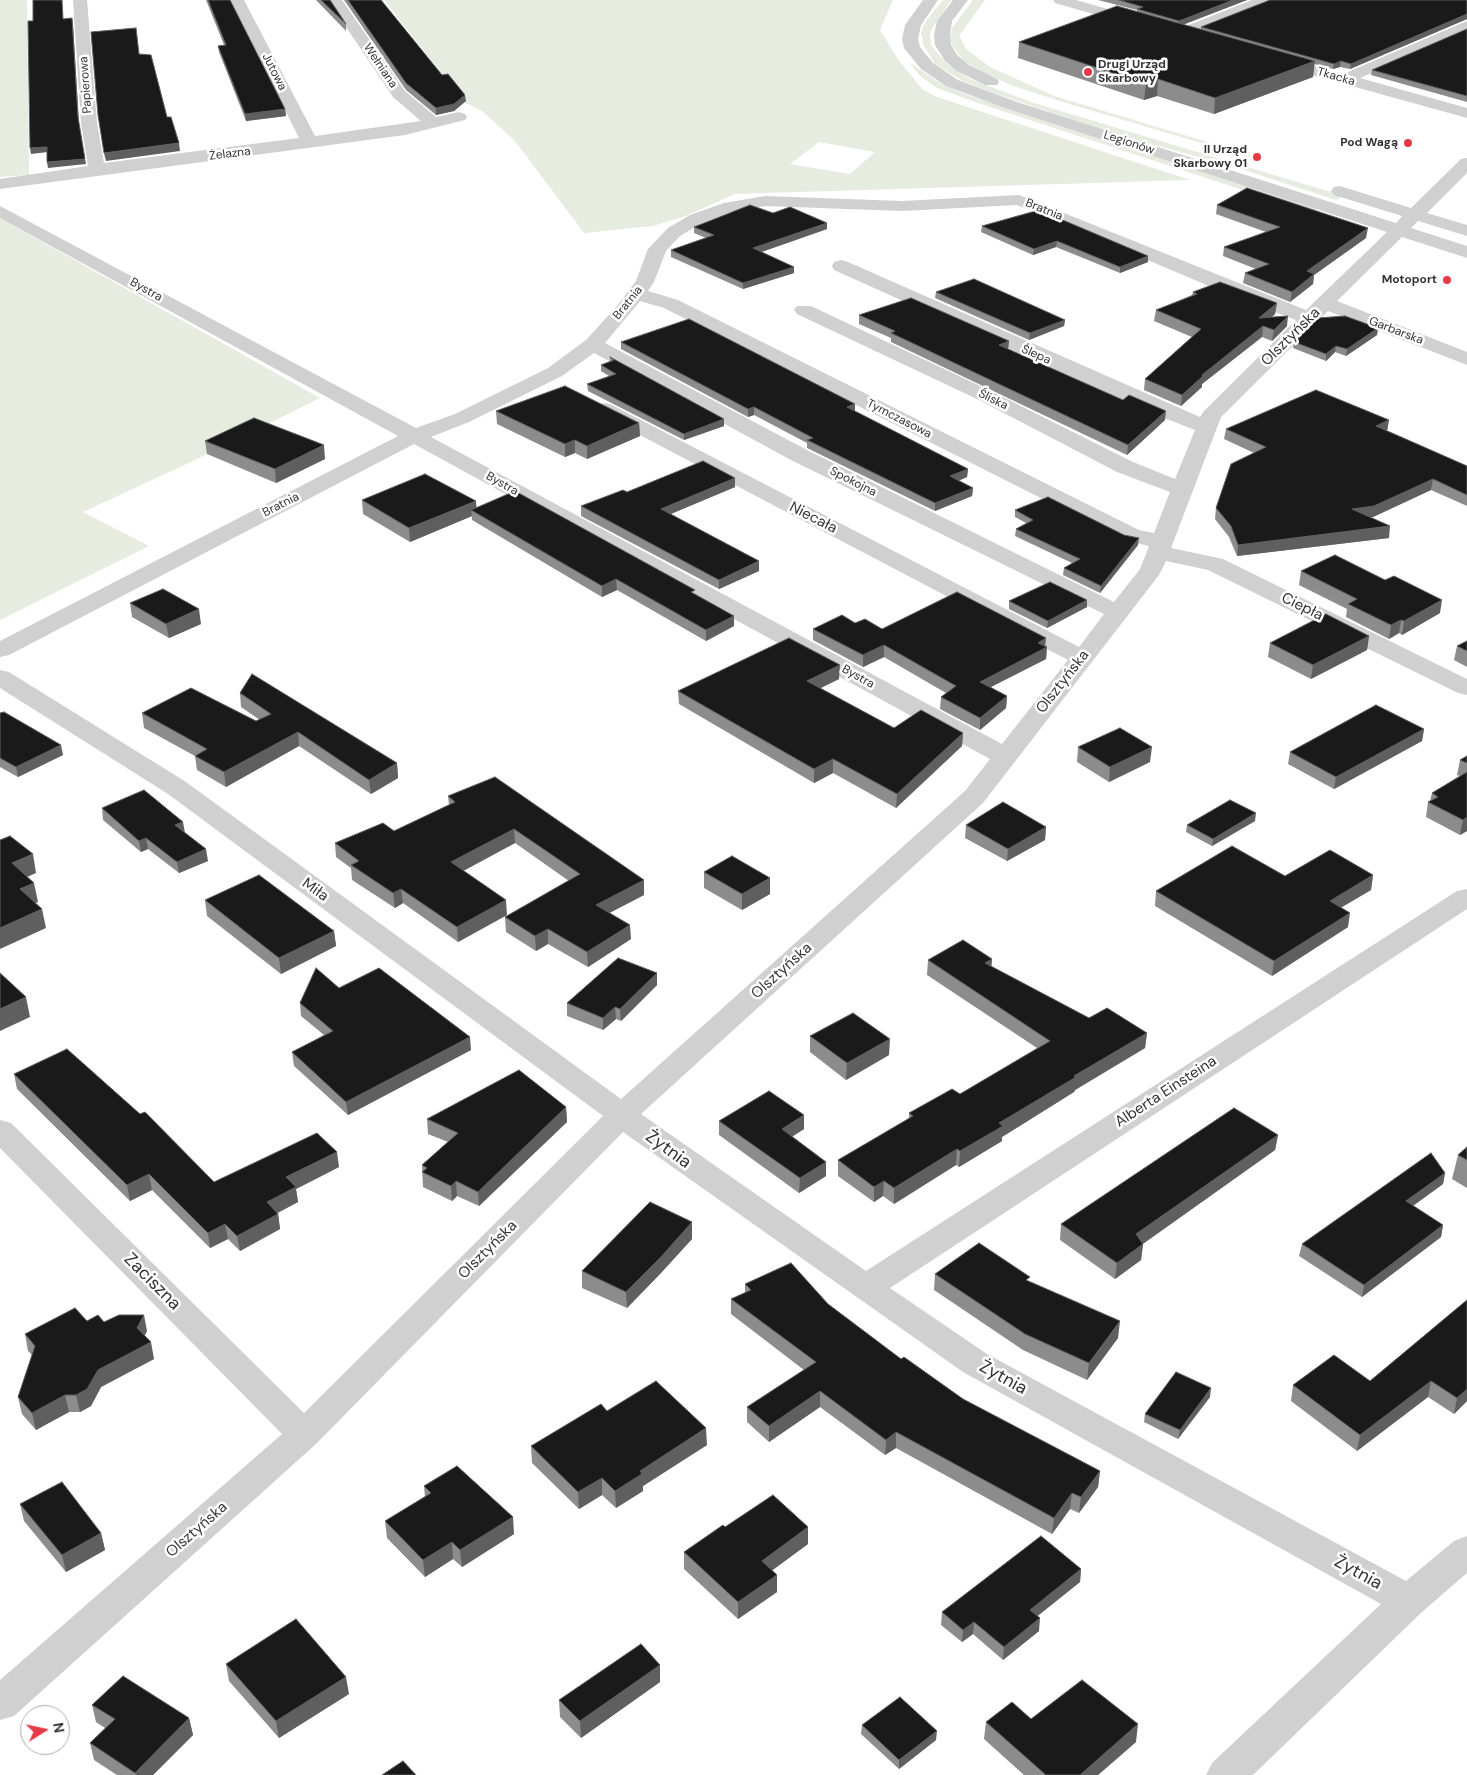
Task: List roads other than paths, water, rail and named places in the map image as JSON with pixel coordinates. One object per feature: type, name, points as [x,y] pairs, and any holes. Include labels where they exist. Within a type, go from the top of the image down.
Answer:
[{"type":"street","name":"Papierowa","points":[[80,0],[89,122],[95,162],[98,169]]},
{"type":"street","name":"Jutowa","points":[[237,0],[310,143]]},
{"type":"street","name":"Wełniana","points":[[335,0],[399,94],[434,124]]},
{"type":"street","name":"Legionów","points":[[931,0],[913,25],[910,39],[912,48],[927,66],[952,83],[1011,105],[1467,252]]},
{"type":"street","name":"Legionów","points":[[961,0],[945,21],[942,34],[943,45],[951,58],[963,68],[1017,92],[1140,130]]},
{"type":"street","points":[[1060,0],[1208,41]]},
{"type":"street","points":[[1181,33],[1266,0]]},
{"type":"street","points":[[1345,79],[1467,26]]},
{"type":"street","name":"Tkacka","points":[[1263,56],[1467,114]]},
{"type":"street","name":"Żelazna","points":[[0,184],[98,169],[310,143],[434,124],[459,117]]},
{"type":"street","name":"Olsztyńska","points":[[0,1704],[304,1435],[622,1115],[974,797],[1004,756],[1151,570],[1211,415],[1467,163]]},
{"type":"street","points":[[1328,187],[1467,231]]},
{"type":"street","name":"Bratnia","points":[[0,650],[414,436],[462,418],[543,378],[592,344],[624,310],[645,282],[657,250],[674,232],[696,219],[724,208],[765,201],[902,206],[1019,200],[1247,295],[1317,311]]},
{"type":"street","name":"Bystra","points":[[0,211],[1004,756]]},
{"type":"street","name":"Ślepa","points":[[841,266],[1112,388],[1206,427]]},
{"type":"street","name":"Tymczasowa","points":[[636,294],[671,304],[1132,535],[1161,547]]},
{"type":"street","name":"Śliska","points":[[804,310],[986,396],[1126,467],[1182,489]]},
{"type":"street","name":"Garbarska","points":[[1317,311],[1467,359]]},
{"type":"street","name":"Spokojna","points":[[592,344],[799,455],[1069,590],[1118,612]]},
{"type":"street","name":"Niecała","points":[[543,378],[1082,658]]},
{"type":"street","name":"Ciepła","points":[[1161,547],[1215,564],[1467,688]]},
{"type":"street","name":"Miła","points":[[0,677],[177,788],[622,1115]]},
{"type":"street","name":"Alberta Einsteina","points":[[865,1288],[1467,896]]},
{"type":"street","name":"Żytnia","points":[[622,1115],[654,1142],[975,1363],[1409,1601]]},
{"type":"street","name":"Zaciszna","points":[[0,1130],[304,1435]]},
{"type":"street","points":[[1226,1775],[1409,1601],[1467,1551]]},
{"type":"place","name":"Drugi Urząd Skarbowy","points":[[1088,72]]},
{"type":"place","name":"Pod Wagą","points":[[1408,143]]},
{"type":"place","name":"II Urząd Skarbowy 01","points":[[1257,157]]},
{"type":"place","name":"Motoport","points":[[1447,280]]}]
